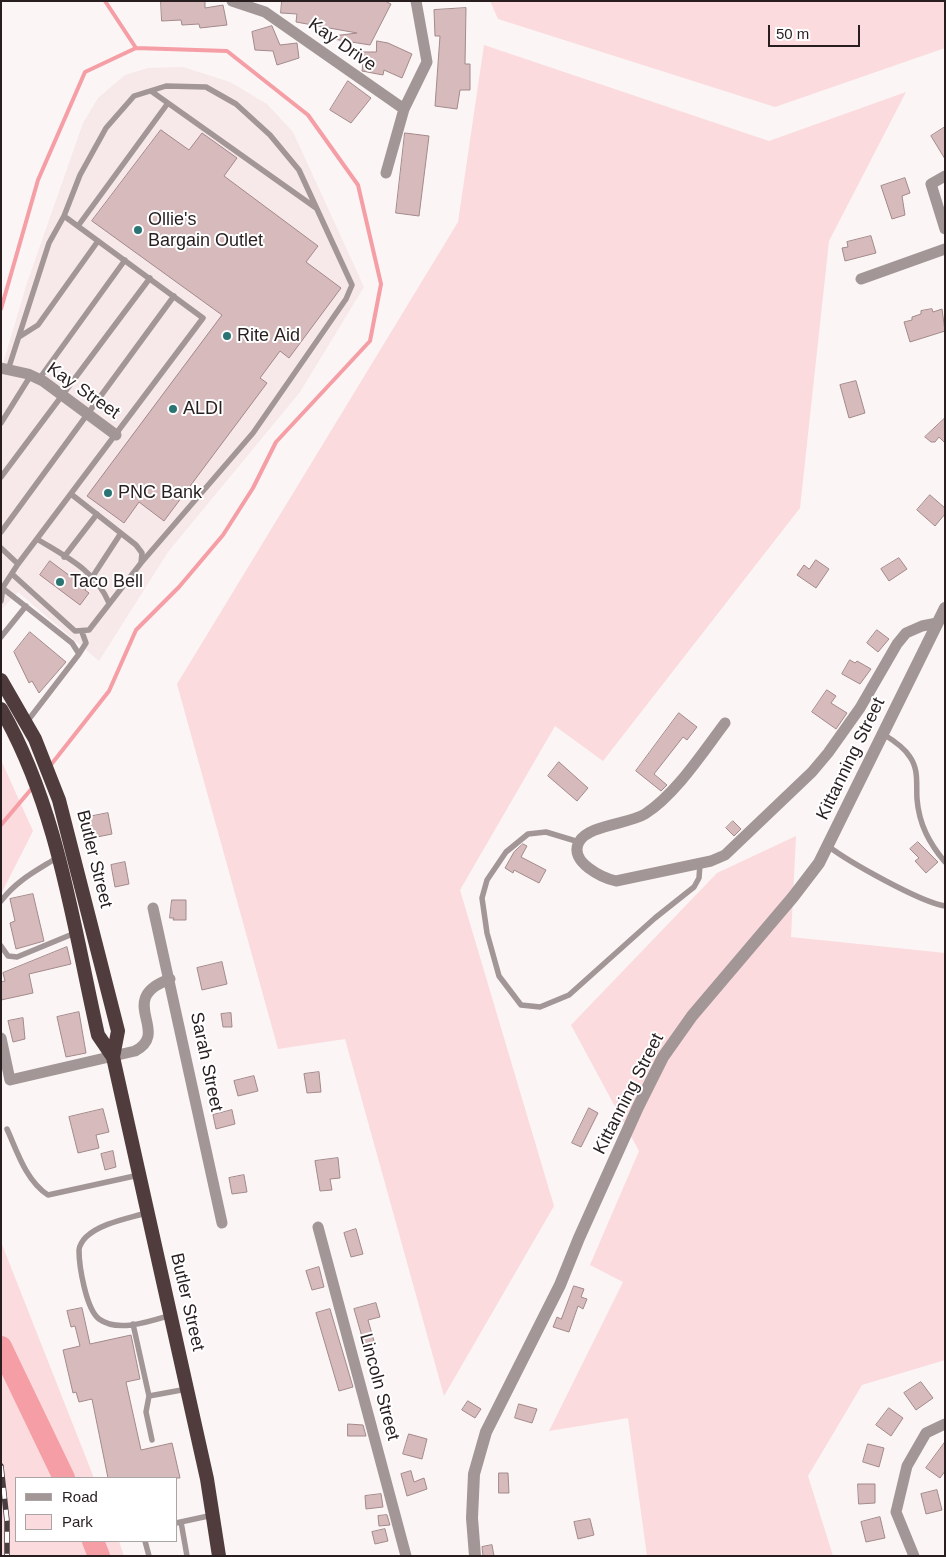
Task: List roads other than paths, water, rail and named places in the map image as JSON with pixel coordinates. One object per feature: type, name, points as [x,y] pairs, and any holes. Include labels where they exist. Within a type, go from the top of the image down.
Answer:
[{"type":"highway","name":"Butler Street","points":[[1,680],[35,739],[59,800],[118,1031],[113,1057]]},
{"type":"highway","name":"Butler Street","points":[[1,709],[24,753],[47,815],[98,1035],[113,1057],[187,1389],[213,1515],[219,1556]]},
{"type":"street","name":"Kay Drive","points":[[232,1],[265,12],[404,109]]},
{"type":"street","points":[[386,172],[404,109],[427,62],[416,1]]},
{"type":"street","points":[[945,176],[931,184],[945,229]]},
{"type":"street","points":[[860,279],[945,250]]},
{"type":"street","name":"Kay Street","points":[[5,369],[35,377],[116,435]]},
{"type":"street","name":"Kittanning Street","points":[[475,1556],[472,1518],[474,1474],[486,1432],[560,1286],[579,1238],[638,1107],[664,1057],[692,1016],[794,897],[819,863],[945,608]]},
{"type":"street","points":[[725,722],[688,770],[654,807],[642,815],[588,833],[579,842],[577,850],[580,859],[590,870],[602,877],[616,881],[700,864],[725,855],[812,772],[860,708],[906,632],[922,626],[936,624]]},
{"type":"street","name":"Sarah Street","points":[[153,908],[222,1223]]},
{"type":"street","points":[[1,1038],[10,1080],[135,1051],[145,1045],[149,1036],[144,1004],[145,996],[153,987],[170,979]]},
{"type":"street","name":"Lincoln Street","points":[[318,1227],[406,1556]]},
{"type":"street","points":[[914,1556],[896,1512],[907,1466],[912,1457],[926,1432],[945,1424]]},
{"type":"lane","points":[[5,369],[19,338],[49,243],[64,216],[80,174],[106,128],[134,96],[166,86],[206,87],[236,104],[270,135],[299,170],[352,285],[346,299],[253,433],[141,563],[89,630],[82,632],[74,631],[12,574]]},
{"type":"lane","points":[[151,91],[317,209]]},
{"type":"lane","points":[[78,226],[168,103]]},
{"type":"lane","points":[[1,601],[2,587],[18,564],[203,318],[64,216]]},
{"type":"lane","points":[[19,338],[38,325],[98,241]]},
{"type":"lane","points":[[1,423],[125,260]]},
{"type":"lane","points":[[1,476],[150,278]]},
{"type":"lane","points":[[1,532],[174,296]]},
{"type":"lane","points":[[71,494],[136,544],[142,553],[141,563]]},
{"type":"lane","points":[[64,557],[97,514]]},
{"type":"lane","points":[[93,576],[121,533]]},
{"type":"lane","points":[[37,538],[93,576],[103,588],[109,603]]},
{"type":"lane","points":[[1,548],[18,564]]},
{"type":"lane","points":[[2,587],[72,643],[79,654]]},
{"type":"lane","points":[[1,637],[26,606]]},
{"type":"lane","points":[[26,723],[86,643],[82,632]]},
{"type":"lane","points":[[884,734],[905,751],[915,767],[917,800],[926,838],[945,862]]},
{"type":"lane","points":[[579,842],[546,832],[528,834],[506,852],[487,880],[482,898],[486,933],[499,976],[521,1005],[540,1007],[569,995],[655,918],[694,887],[699,878],[700,864]]},
{"type":"lane","points":[[828,846],[865,869],[914,894],[945,906]]},
{"type":"lane","points":[[1,902],[18,882],[58,857]]},
{"type":"lane","points":[[1,946],[8,956],[17,957],[75,933]]},
{"type":"lane","points":[[7,1128],[27,1171],[38,1186],[48,1195],[140,1175]]},
{"type":"lane","points":[[148,1212],[97,1228],[84,1238],[79,1248],[83,1282],[90,1308],[99,1319],[112,1324],[145,1323],[171,1315]]},
{"type":"lane","points":[[133,1324],[149,1396],[146,1412],[152,1440]]},
{"type":"lane","points":[[149,1396],[187,1389]]},
{"type":"lane","points":[[187,1556],[178,1522],[213,1515]]},
{"type":"lane","points":[[145,1542],[149,1556]]},
{"type":"waterway","points":[[105,1],[136,48]]},
{"type":"waterway","points":[[1,309],[38,180],[85,72],[136,48],[227,51],[308,115],[358,185],[381,284],[370,341],[276,442],[253,488],[223,535],[179,587],[136,630],[109,691],[50,766]]},
{"type":"waterway","points":[[1,825],[33,787]]},
{"type":"waterway","points":[[1,1347],[64,1477]]},
{"type":"waterway","points":[[93,1542],[99,1556]]},
{"type":"railway","points":[[1,1466],[7,1521],[7,1556]]},
{"type":"place","name":"Ollie's Bargain Outlet","points":[[138,230]]},
{"type":"place","name":"Rite Aid","points":[[227,336]]},
{"type":"place","name":"ALDI","points":[[173,409]]},
{"type":"place","name":"PNC Bank","points":[[108,493]]},
{"type":"place","name":"Taco Bell","points":[[60,582]]}]
